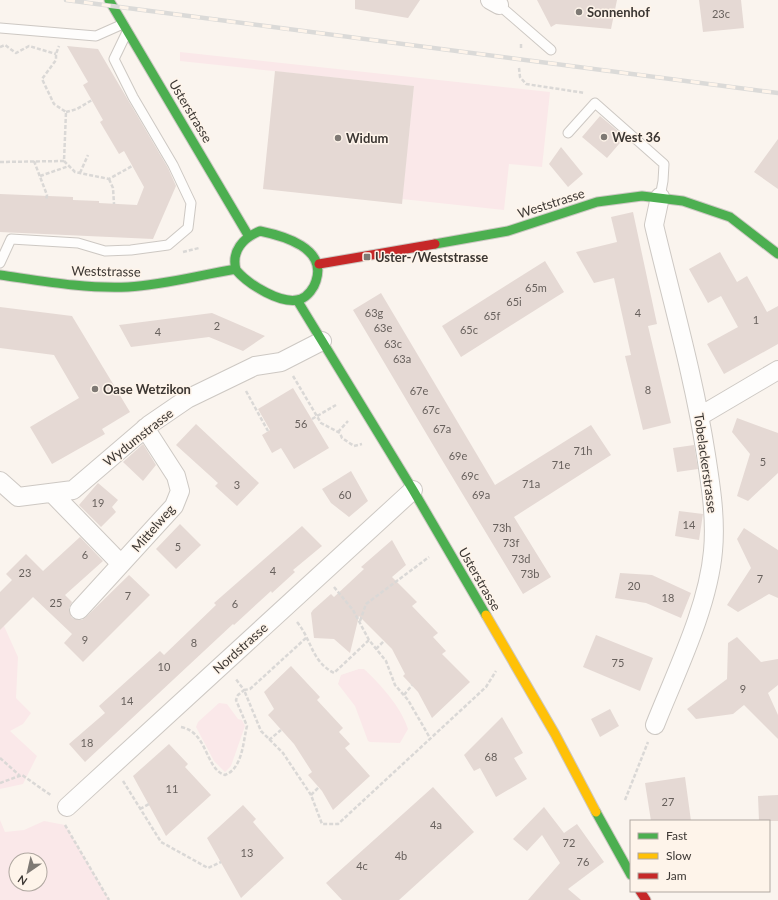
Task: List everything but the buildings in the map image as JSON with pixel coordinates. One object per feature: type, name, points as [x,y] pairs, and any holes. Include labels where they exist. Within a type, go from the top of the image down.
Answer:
[{"type":"main road","name":"Usterstrasse","points":[[109,0],[248,235]]},
{"type":"main road","name":"Weststrasse","points":[[319,264],[479,238],[597,202],[642,196],[683,201],[730,217],[778,254]]},
{"type":"main road","points":[[260,231],[299,244],[313,254],[319,264],[318,277],[314,287],[307,295],[298,300],[284,299],[263,291],[246,282],[236,270],[234,258],[238,248],[248,235],[260,231]]},
{"type":"main road","name":"Weststrasse","points":[[0,275],[62,284],[107,287],[146,285],[236,270]]},
{"type":"main road","name":"Usterstrasse","points":[[298,300],[413,490],[555,734],[582,787],[630,873]]},
{"type":"street","name":"Tobelackerstrasse","points":[[655,725],[699,611],[713,552],[712,495],[700,416],[654,225],[660,197]]},
{"type":"street","name":"Wydumstrasse","points":[[0,481],[18,496],[73,490],[145,428],[187,399],[255,366],[285,360],[322,341]]},
{"type":"street","points":[[700,416],[778,370]]},
{"type":"street","name":"Mittelweg","points":[[79,610],[174,506],[180,492],[176,476],[145,428]]},
{"type":"street","name":"Nordstrasse","points":[[67,807],[413,490]]},
{"type":"street","name":"Mittelweg","points":[[52,493],[121,564]]},
{"type":"lane","points":[[494,3],[551,50]]},
{"type":"lane","points":[[0,28],[96,36],[125,28]]},
{"type":"lane","points":[[0,263],[11,239],[78,243],[105,251],[131,250],[168,245],[188,228],[192,203],[173,165],[133,97],[114,59],[125,28]]},
{"type":"lane","points":[[568,133],[595,103],[664,164],[660,197]]},
{"type":"path","points":[[63,43],[60,44],[56,54],[56,60],[42,79],[54,104],[66,112],[77,109],[92,100]]},
{"type":"path","points":[[0,47],[5,45],[16,53],[29,46],[56,54]]},
{"type":"path","points":[[522,45],[522,50]]},
{"type":"path","points":[[519,68],[520,77],[526,84],[588,94]]},
{"type":"path","points":[[64,161],[66,112]]},
{"type":"path","points":[[80,173],[88,155]]},
{"type":"path","points":[[34,161],[47,195],[46,200]]},
{"type":"path","points":[[0,162],[64,161],[75,172],[109,179],[132,166]]},
{"type":"path","points":[[40,176],[69,166]]},
{"type":"path","points":[[109,179],[113,188],[114,204]]},
{"type":"path","points":[[285,360],[316,416],[324,426],[338,432],[354,446],[362,444]]},
{"type":"path","points":[[237,375],[268,431]]},
{"type":"path","points":[[312,419],[338,404]]},
{"type":"path","points":[[338,432],[348,420]]},
{"type":"path","points":[[360,622],[366,604],[430,556]]},
{"type":"path","points":[[322,573],[353,610],[370,640],[386,661],[395,685],[404,695],[430,738]]},
{"type":"path","points":[[285,608],[303,630],[311,651],[324,668],[334,673],[370,640]]},
{"type":"path","points":[[165,717],[171,725],[187,728],[197,734],[211,761],[222,774],[228,774],[238,761],[244,746],[243,740],[247,726],[236,700],[238,695],[244,690],[250,689],[306,638]]},
{"type":"path","points":[[376,649],[384,641]]},
{"type":"path","points":[[223,664],[244,690],[261,731],[283,753],[311,795],[322,824],[338,824],[486,688],[497,669]]},
{"type":"path","points":[[404,695],[412,685]]},
{"type":"path","points":[[625,800],[655,725]]},
{"type":"path","points":[[269,740],[281,730]]},
{"type":"path","points":[[0,758],[19,775],[26,777],[67,807],[64,813],[65,824],[109,900]]},
{"type":"path","points":[[0,783],[19,775]]},
{"type":"path","points":[[121,778],[161,842],[208,868],[221,862]]},
{"type":"path","points":[[311,795],[319,787]]},
{"type":"path","points":[[140,809],[148,804]]},
{"type":"shaded area","points":[[180,52],[550,92],[542,167],[509,164],[504,210],[402,199],[414,86],[180,61]]},
{"type":"shaded area","points":[[0,622],[4,626],[18,657],[16,698],[31,713],[23,724],[10,731],[37,756],[23,784],[0,789]]},
{"type":"shaded area","points":[[359,669],[364,669],[377,682],[401,713],[408,729],[400,743],[368,741],[355,706],[338,684],[341,675]]},
{"type":"shaded area","points":[[219,703],[227,704],[238,719],[242,720],[245,726],[231,766],[225,772],[214,761],[196,727],[198,722]]},
{"type":"shaded area","points":[[0,820],[5,832],[24,830],[44,821],[65,825],[109,900],[0,900]]},
{"type":"railway","points":[[66,0],[778,93]]},
{"type":"traffic: fast","points":[[109,0],[248,235]]},
{"type":"traffic: fast","points":[[435,244],[508,231],[597,202],[642,196],[683,201],[730,217],[778,254]]},
{"type":"traffic: fast","points":[[260,231],[291,240],[309,252],[315,260],[318,270],[316,281],[310,292],[304,298],[293,300],[275,297],[241,276],[236,270],[235,257],[240,246],[248,237],[260,231]]},
{"type":"traffic: fast","points":[[0,275],[80,286],[128,287],[168,282],[236,269]]},
{"type":"traffic: fast","points":[[297,300],[413,490],[486,615]]},
{"type":"traffic: fast","points":[[596,812],[630,873]]},
{"type":"traffic: slow","points":[[486,615],[555,734],[596,812]]},
{"type":"traffic: jam","points":[[319,264],[435,244]]},
{"type":"traffic: jam","points":[[641,892],[646,900]]},
{"type":"place","name":"Sonnenhof","points":[[579,12]]},
{"type":"place","name":"West 36","points":[[604,137]]},
{"type":"place","name":"Widum","points":[[338,138]]},
{"type":"place","name":"Uster-/Weststrasse","points":[[367,257]]},
{"type":"place","name":"Oase Wetzikon","points":[[95,389]]}]
